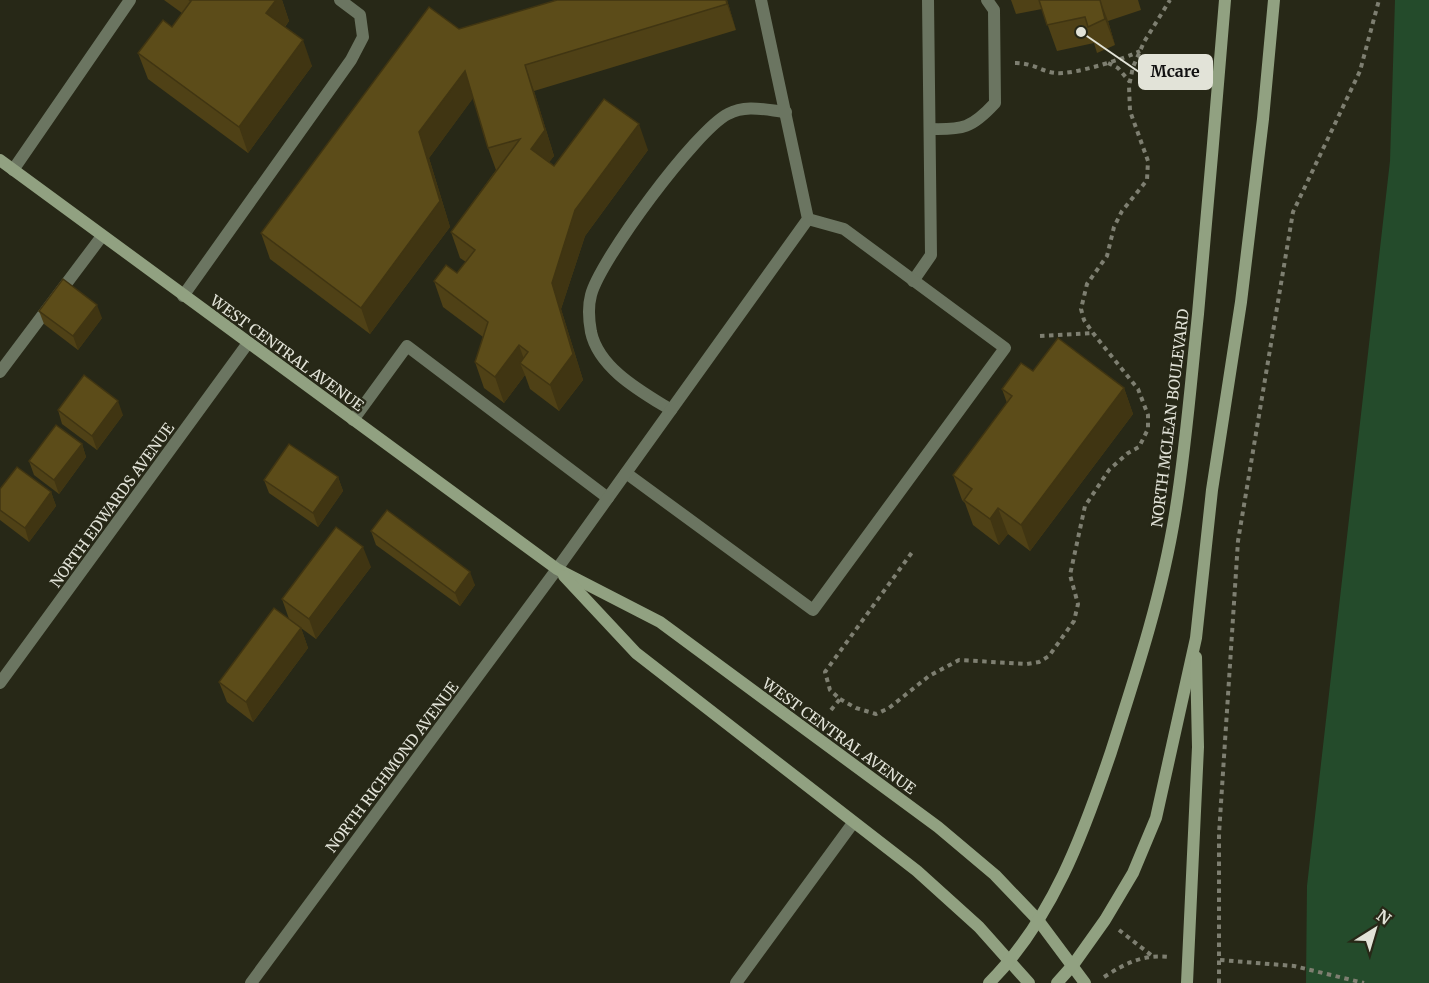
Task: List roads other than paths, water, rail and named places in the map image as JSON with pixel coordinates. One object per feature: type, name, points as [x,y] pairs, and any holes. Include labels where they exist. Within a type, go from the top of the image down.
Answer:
[{"type":"main road","name":"NORTH MCLEAN BOULEVARD","points":[[989,983],[1011,961],[1064,874],[1090,815],[1154,609],[1175,515],[1187,424],[1225,0]]},
{"type":"main road","points":[[1057,983],[1073,965],[1105,920],[1133,873],[1156,818],[1196,638],[1212,490],[1240,302],[1263,119],[1274,0]]},
{"type":"main road","name":"WEST CENTRAL AVENUE","points":[[0,160],[557,569],[660,622],[938,827],[995,875],[1038,920],[1073,965]]},
{"type":"main road","name":"WEST CENTRAL AVENUE","points":[[557,569],[636,653],[917,872],[970,918],[1011,961]]},
{"type":"main road","points":[[1186,983],[1198,747],[1196,638]]},
{"type":"main road","points":[[1011,961],[1029,983]]},
{"type":"main road","points":[[1073,965],[1085,983]]},
{"type":"street","points":[[13,170],[130,0]]},
{"type":"street","points":[[183,296],[351,60],[363,38],[360,15],[340,0]]},
{"type":"street","points":[[626,473],[813,610],[1005,348],[844,229],[808,219],[761,0]]},
{"type":"street","points":[[913,281],[931,255],[928,0]]},
{"type":"street","points":[[930,129],[955,129],[976,123],[995,103],[994,10],[987,0]]},
{"type":"street","points":[[671,410],[641,392],[611,368],[591,333],[591,296],[617,244],[699,137],[730,112],[743,109],[786,112]]},
{"type":"street","name":"NORTH RICHMOND AVENUE","points":[[251,983],[557,569],[808,219]]},
{"type":"street","points":[[0,372],[102,236]]},
{"type":"street","name":"NORTH EDWARDS AVENUE","points":[[0,683],[248,343]]},
{"type":"street","points":[[353,420],[407,346],[608,498]]},
{"type":"street","points":[[736,983],[853,823]]},
{"type":"place","name":"Mcare","points":[[1081,32]]}]
